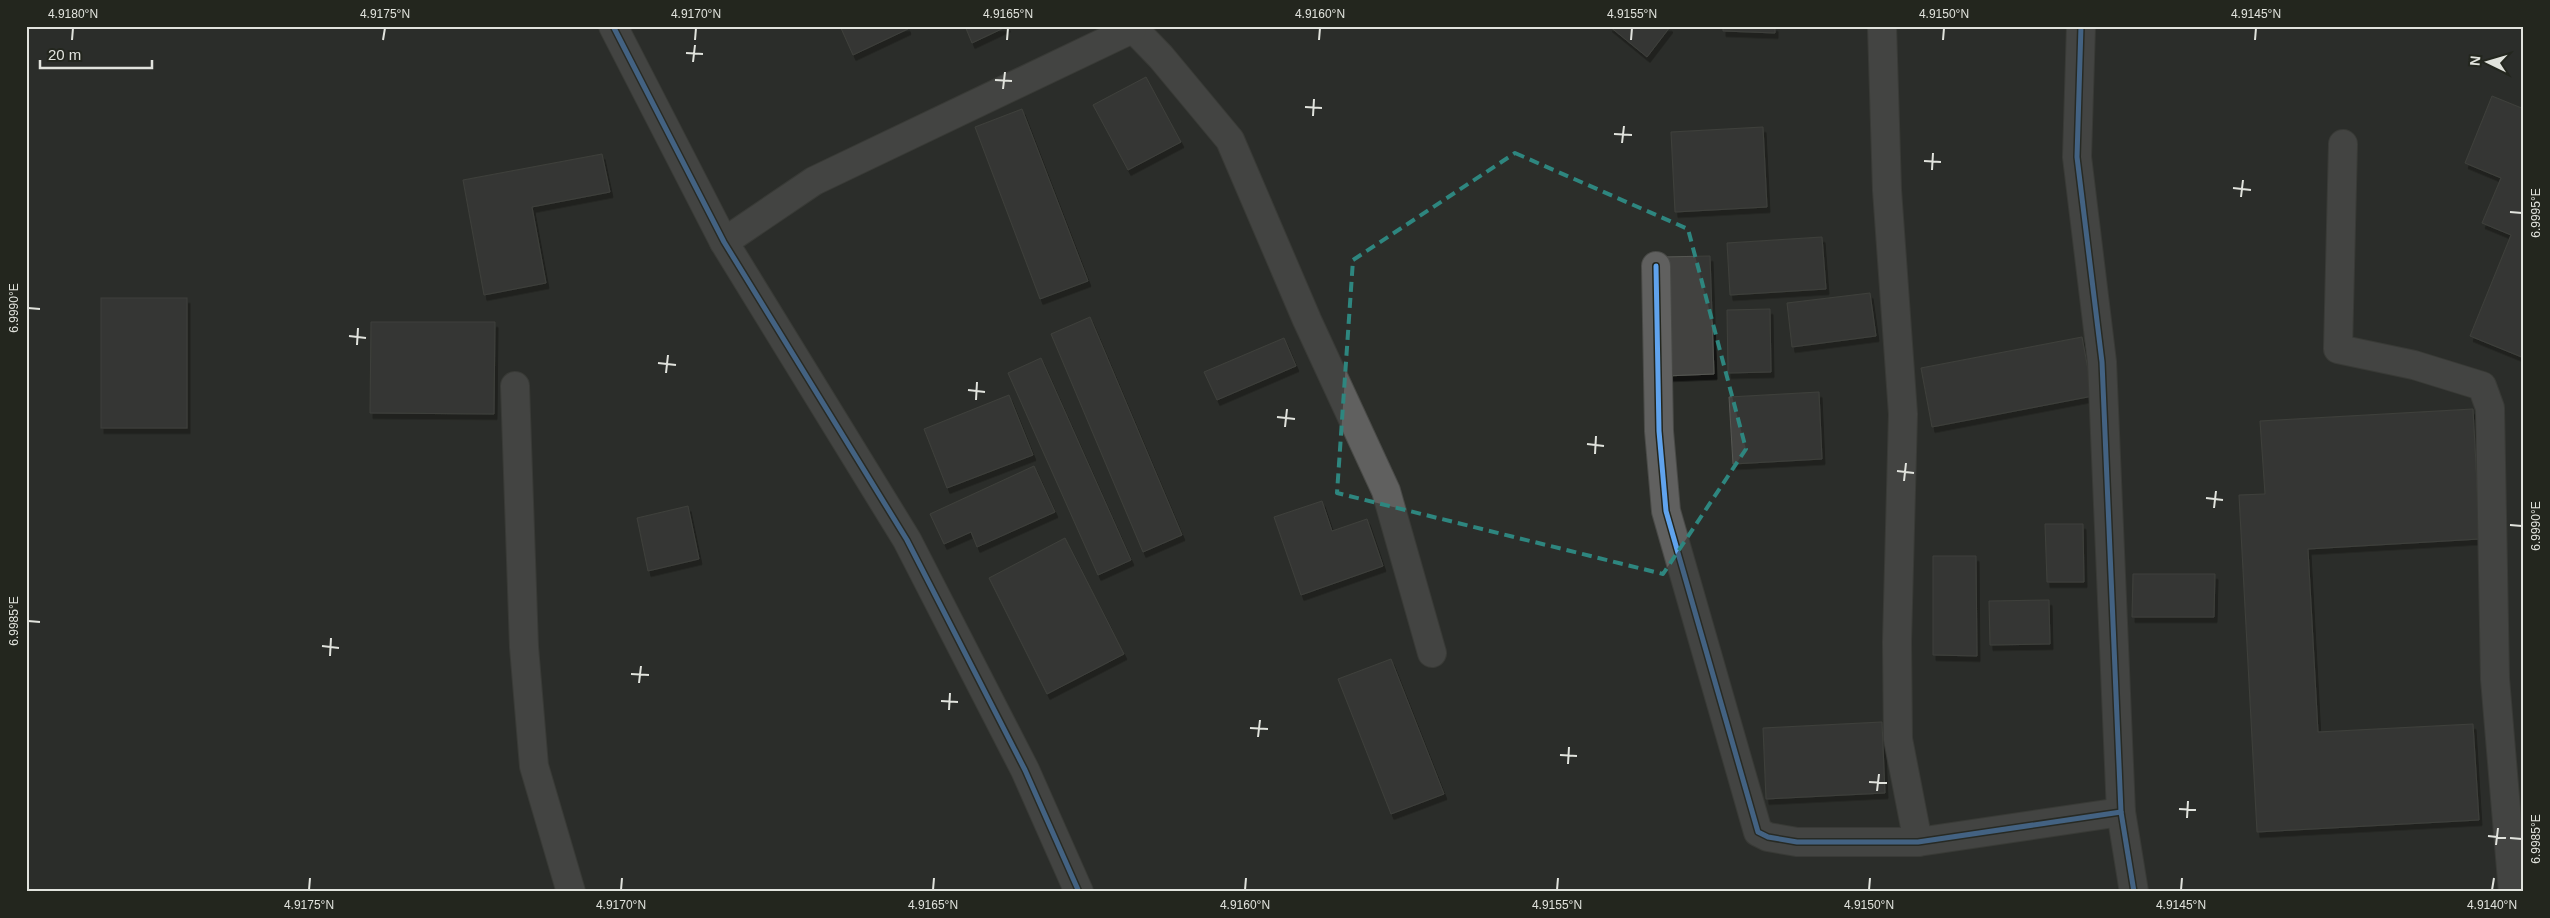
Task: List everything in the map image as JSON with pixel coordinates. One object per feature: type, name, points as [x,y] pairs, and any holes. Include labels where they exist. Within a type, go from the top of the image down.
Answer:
[{"type":"street","points":[[613,26],[724,242],[907,540],[1025,770],[1079,892]]},
{"type":"street","points":[[1882,26],[1888,190],[1903,414],[1897,642],[1898,739],[1918,842]]},
{"type":"street","points":[[2081,26],[2077,157],[2102,362],[2121,812],[2134,892]]},
{"type":"street","points":[[724,242],[814,181],[1131,28],[1160,57],[1230,140],[1307,320],[1386,491],[1432,653]]},
{"type":"street","points":[[2343,144],[2338,349],[2414,365],[2482,386],[2490,408],[2495,679],[2513,892]]},
{"type":"street","points":[[1656,266],[1659,431],[1666,511],[1758,832],[1768,838],[1797,842],[1918,842],[2121,812]]},
{"type":"street","points":[[515,386],[524,647],[534,766],[571,892]]},
{"type":"highlighted area","points":[[1515,153],[1688,229],[1746,449],[1663,574],[1337,493],[1353,260]]},
{"type":"building","points":[[840,26],[907,26],[908,29],[853,55]]},
{"type":"building","points":[[965,26],[1008,26],[972,43]]},
{"type":"building","points":[[1609,26],[1669,26],[1670,27],[1647,57]]},
{"type":"building","points":[[1723,26],[1775,26],[1775,33],[1723,31]]},
{"type":"building","points":[[1146,77],[1181,142],[1128,170],[1093,105]]},
{"type":"building","points":[[2492,96],[2524,109],[2524,358],[2470,336],[2511,235],[2482,223],[2501,178],[2465,163]]},
{"type":"building","points":[[1022,109],[1088,281],[1040,299],[975,127]]},
{"type":"building","points":[[1763,127],[1767,207],[1675,212],[1671,132]]},
{"type":"building","points":[[602,154],[610,192],[532,207],[546,283],[484,295],[463,180]]},
{"type":"building","points":[[1822,237],[1826,289],[1730,295],[1727,243]]},
{"type":"building","points":[[1710,256],[1714,374],[1665,376],[1661,257]]},
{"type":"building","points":[[1870,293],[1876,336],[1792,347],[1787,303]]},
{"type":"building","points":[[101,298],[187,298],[187,428],[101,428]]},
{"type":"building","points":[[1770,309],[1771,372],[1728,373],[1727,310]]},
{"type":"building","points":[[1090,317],[1182,535],[1143,552],[1051,334]]},
{"type":"building","points":[[371,322],[495,322],[494,414],[370,413]]},
{"type":"building","points":[[2082,337],[2093,396],[1932,427],[1921,368]]},
{"type":"building","points":[[1284,338],[1296,366],[1217,400],[1204,372]]},
{"type":"building","points":[[1041,358],[1131,560],[1098,575],[1008,373]]},
{"type":"building","points":[[1819,392],[1822,459],[1733,464],[1729,397]]},
{"type":"building","points":[[1009,395],[1033,455],[947,488],[924,429]]},
{"type":"building","points":[[2473,409],[2480,539],[2308,549],[2318,732],[2473,724],[2479,820],[2257,832],[2239,495],[2265,494],[2260,421]]},
{"type":"building","points":[[1034,466],[1055,512],[977,547],[971,532],[944,544],[930,514]]},
{"type":"building","points":[[1322,501],[1332,531],[1367,519],[1383,566],[1301,595],[1274,517]]},
{"type":"building","points":[[688,506],[699,559],[648,571],[637,518]]},
{"type":"building","points":[[2045,524],[2083,524],[2084,582],[2047,582]]},
{"type":"building","points":[[1065,538],[1124,654],[1047,694],[989,578]]},
{"type":"building","points":[[1933,556],[1976,556],[1977,656],[1933,655]]},
{"type":"building","points":[[2133,574],[2215,574],[2214,617],[2132,617]]},
{"type":"building","points":[[2049,600],[2050,644],[1990,645],[1989,601]]},
{"type":"building","points":[[1391,659],[1444,794],[1391,814],[1338,679]]},
{"type":"building","points":[[1882,722],[1885,793],[1766,799],[1763,728]]},
{"type":"cycle path","points":[[613,26],[724,242],[907,540],[1025,770],[1079,892]]},
{"type":"cycle path","points":[[2081,26],[2077,157],[2102,362],[2121,812],[2134,892]]},
{"type":"cycle path","points":[[1656,266],[1659,431],[1666,511],[1758,832],[1768,837],[1797,842],[1918,842],[2121,812]]}]
